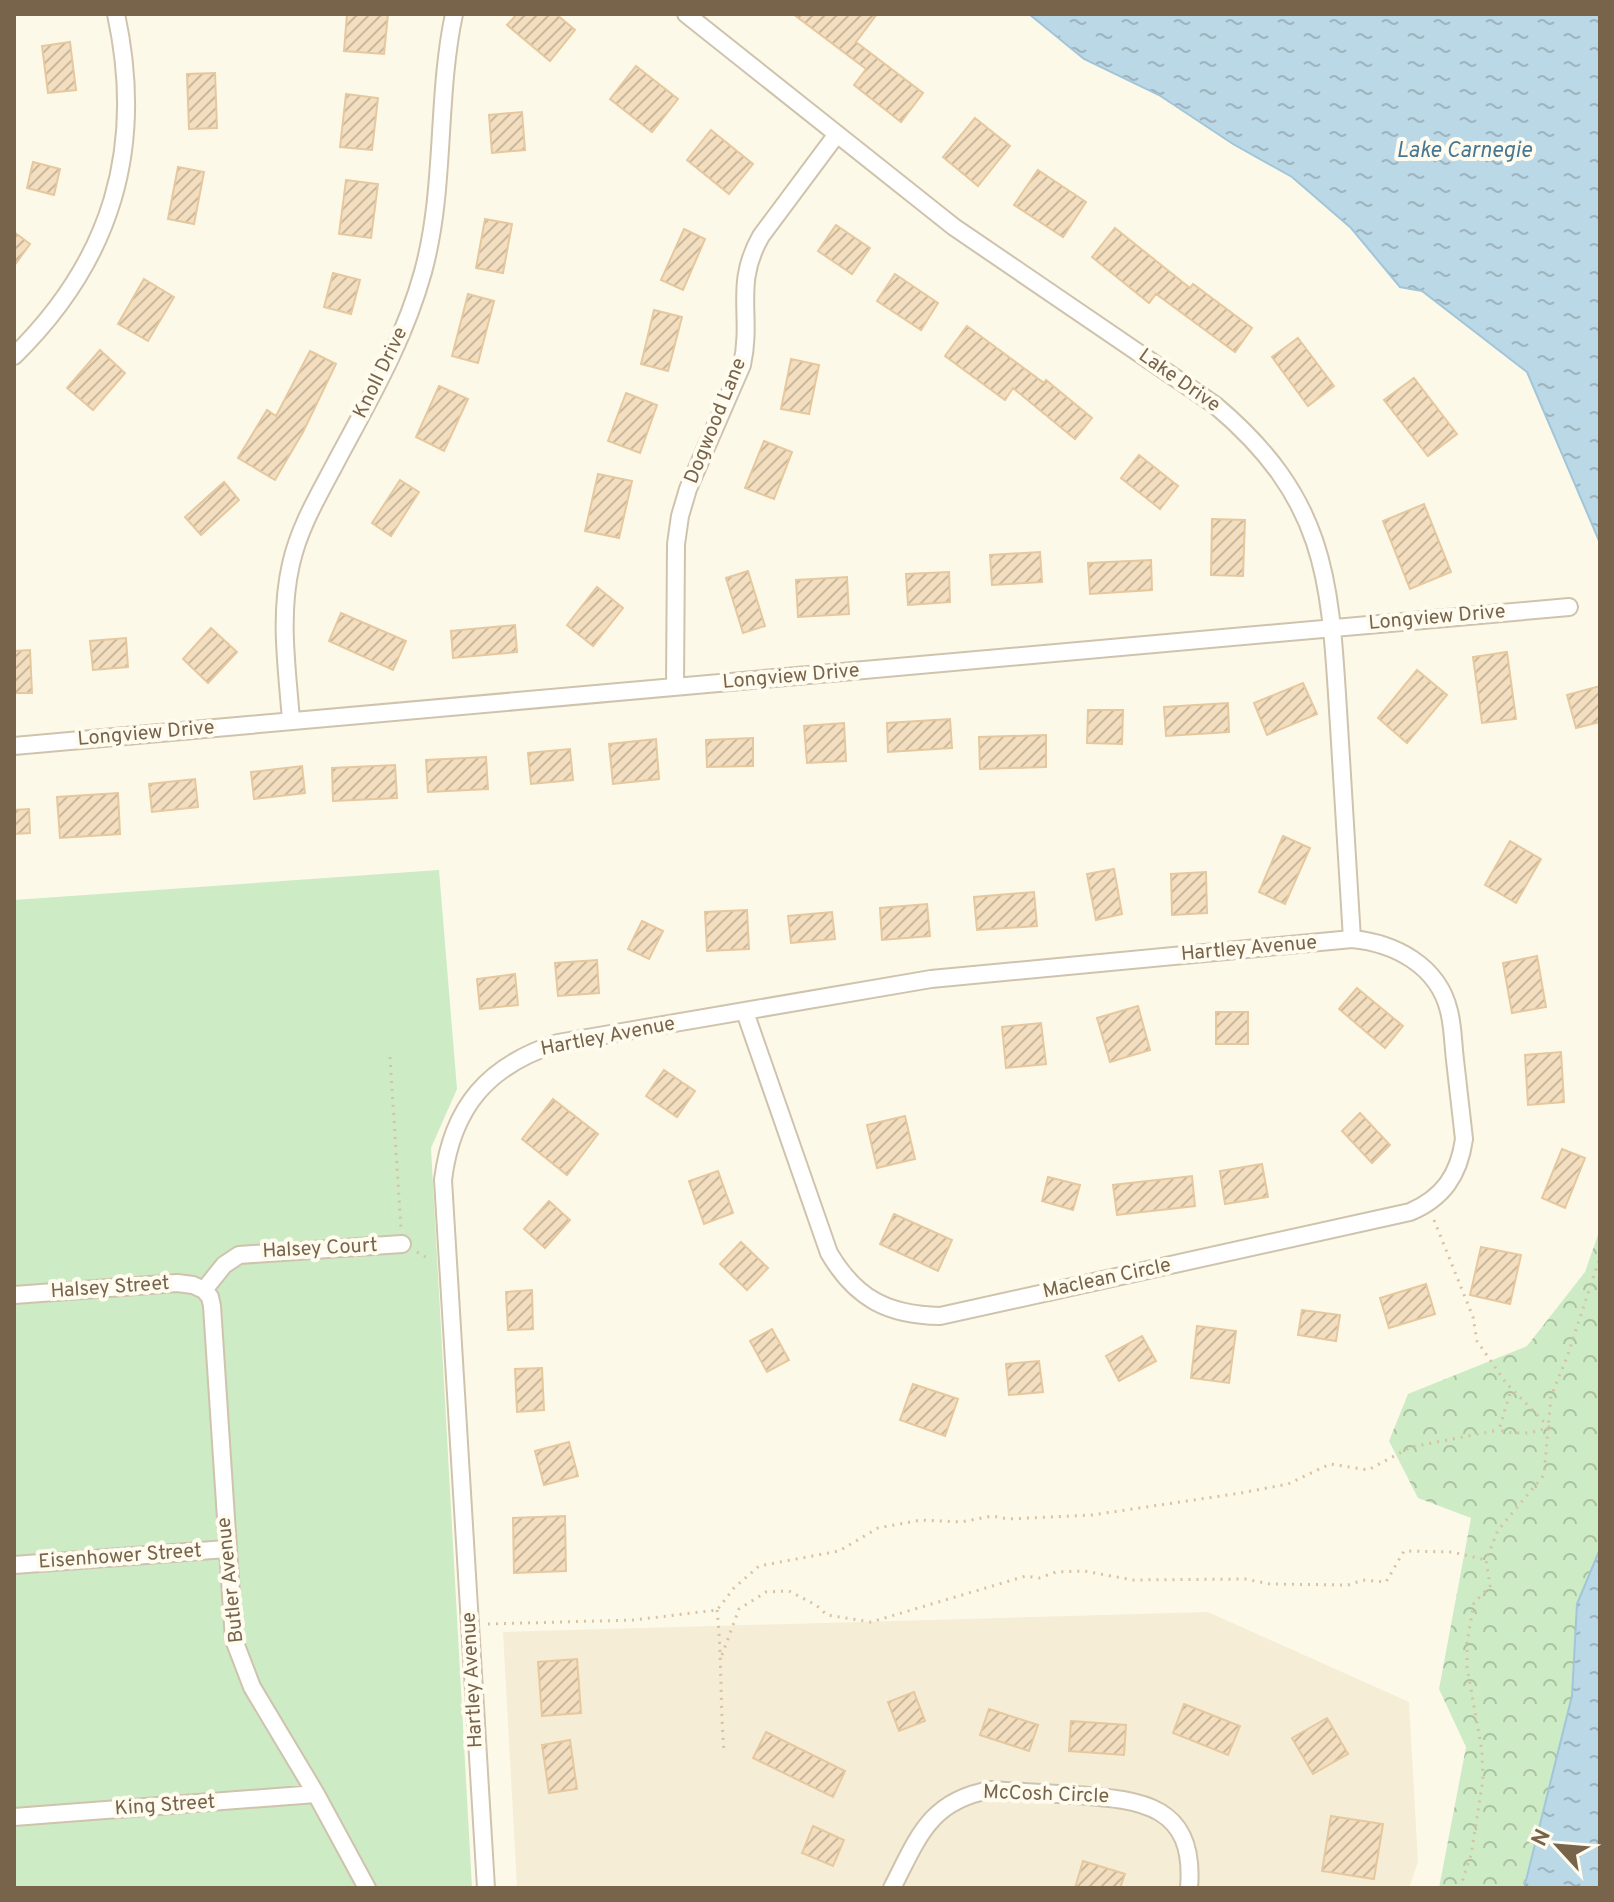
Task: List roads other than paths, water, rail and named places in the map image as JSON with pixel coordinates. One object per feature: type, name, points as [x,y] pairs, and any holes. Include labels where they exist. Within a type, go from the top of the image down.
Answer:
[{"type":"street","points":[[14,356],[60,306],[80,275],[114,197],[123,155],[127,107],[124,57],[116,14]]},
{"type":"street","name":"Knoll Drive","points":[[291,720],[283,630],[291,561],[305,522],[393,354],[423,270],[436,197],[449,40],[454,14]]},
{"type":"street","name":"Lake Drive","points":[[686,14],[954,227],[1215,405],[1243,428],[1286,480],[1304,512],[1327,581],[1333,627],[1352,939]]},
{"type":"street","name":"Dogwood Lane","points":[[675,687],[676,544],[680,516],[688,489],[742,365],[746,344],[745,274],[761,236],[837,134]]},
{"type":"street","name":"Longview Drive","points":[[14,746],[1569,607]]},
{"type":"street","name":"Hartley Avenue","points":[[486,1888],[444,1196],[446,1155],[454,1128],[479,1090],[497,1072],[534,1050],[558,1043],[867,988],[931,979],[1352,939],[1392,947],[1411,957],[1428,972],[1439,988]]},
{"type":"street","name":"Maclean Circle","points":[[745,1012],[829,1253],[840,1271],[855,1288],[891,1310],[940,1316],[1410,1212],[1426,1205],[1442,1193],[1454,1176],[1464,1139],[1449,1009],[1439,988]]},
{"type":"street","name":"Halsey Court","points":[[204,1290],[224,1265],[239,1255],[402,1244]]},
{"type":"street","name":"Halsey Street","points":[[14,1295],[177,1283],[204,1290]]},
{"type":"street","name":"Butler Avenue","points":[[204,1290],[212,1306],[234,1640],[252,1687],[316,1794],[367,1888]]},
{"type":"street","name":"Eisenhower Street","points":[[14,1565],[226,1549]]},
{"type":"street","name":"McCosh Circle","points":[[892,1888],[926,1824],[938,1811],[951,1801],[990,1790],[1126,1798],[1157,1809],[1170,1820],[1188,1849],[1191,1867],[1189,1888]]},
{"type":"street","name":"King Street","points":[[14,1817],[316,1794]]},
{"type":"water","name":"Lake Carnegie","points":[[1029,14],[1600,14],[1600,543],[1527,372],[1422,291],[1400,287],[1351,228],[1292,177],[1233,144],[1159,95],[1084,59]]},
{"type":"water","points":[[1600,1549],[1600,1888],[1524,1888],[1572,1696],[1577,1604]]}]
